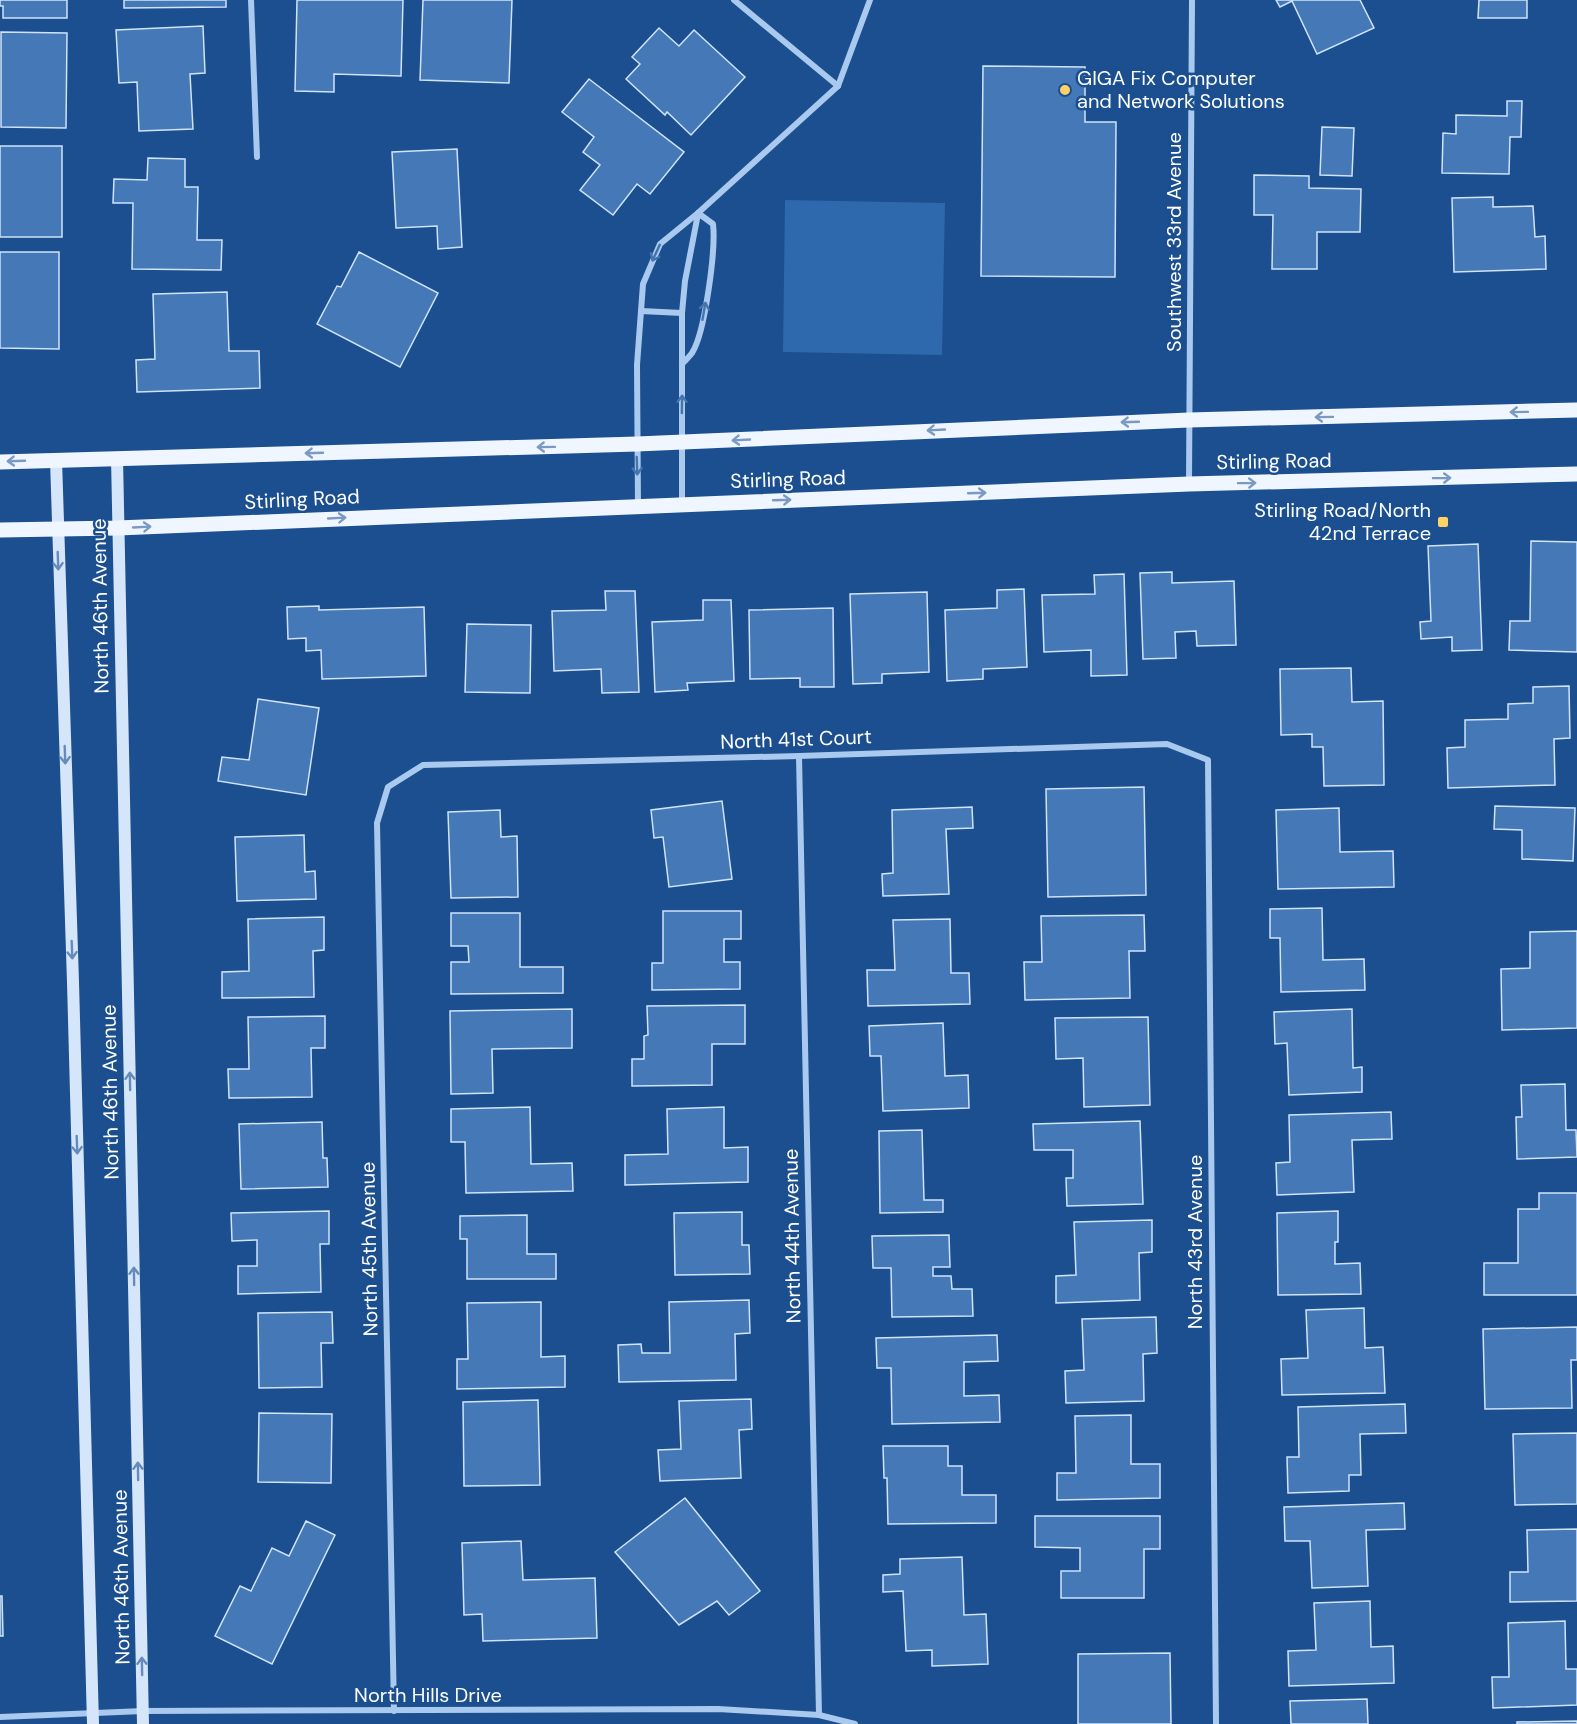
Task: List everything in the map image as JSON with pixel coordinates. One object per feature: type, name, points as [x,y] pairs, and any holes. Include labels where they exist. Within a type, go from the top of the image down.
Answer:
[{"type":"main road","name":"Stirling Road","points":[[0,462],[637,444],[1189,420],[1577,411]]},
{"type":"main road","name":"Stirling Road","points":[[0,530],[118,528],[1189,484],[1577,474]]},
{"type":"street","points":[[251,0],[257,157]]},
{"type":"street","points":[[734,0],[838,86]]},
{"type":"street","points":[[638,506],[637,365],[643,284],[660,244],[698,213],[838,86],[870,0]]},
{"type":"street","name":"Southwest 33rd Avenue","points":[[1189,484],[1192,0]]},
{"type":"street","points":[[682,504],[682,313],[685,281],[698,213]]},
{"type":"street","points":[[682,364],[692,353],[700,332],[715,240],[713,224],[698,213]]},
{"type":"street","points":[[641,311],[682,313]]},
{"type":"street","name":"North 46th Avenue","points":[[117,458],[143,1718]]},
{"type":"street","name":"North 46th Avenue","points":[[56,460],[93,1719]]},
{"type":"street","name":"North 41st Court","points":[[388,787],[423,765],[1167,744],[1208,760]]},
{"type":"street","name":"North 44th Avenue","points":[[799,756],[819,1715]]},
{"type":"street","name":"North 43rd Avenue","points":[[1208,760],[1216,1724]]},
{"type":"street","name":"North 45th Avenue","points":[[388,787],[377,824],[394,1712]]},
{"type":"street","name":"North Hills Drive","points":[[0,1717],[93,1719],[394,1712],[718,1709],[819,1715],[855,1724]]},
{"type":"shaded area","points":[[785,200],[945,203],[942,355],[783,352]]},
{"type":"building","points":[[0,0],[67,0],[67,18],[3,18],[3,6],[0,6]]},
{"type":"building","points":[[124,0],[226,0],[226,7],[124,8]]},
{"type":"building","points":[[297,0],[403,0],[401,76],[334,74],[334,92],[295,91]]},
{"type":"building","points":[[423,0],[512,0],[509,83],[420,80]]},
{"type":"building","points":[[1276,0],[1360,0],[1374,28],[1317,54],[1292,1],[1280,7]]},
{"type":"building","points":[[1479,0],[1527,0],[1527,18],[1478,18]]},
{"type":"building","points":[[203,26],[205,73],[190,74],[193,129],[139,131],[137,82],[119,83],[116,30]]},
{"type":"building","points":[[659,28],[679,46],[694,30],[745,77],[691,135],[667,112],[665,115],[626,79],[640,64],[632,57]]},
{"type":"building","points":[[1,32],[67,33],[66,128],[1,127]]},
{"type":"building","points":[[983,66],[1085,67],[1085,122],[1116,122],[1115,277],[981,276]]},
{"type":"building","points":[[589,79],[684,152],[650,194],[637,184],[613,215],[580,190],[600,165],[583,152],[594,137],[562,112]]},
{"type":"building","points":[[1507,101],[1522,101],[1521,137],[1510,137],[1509,174],[1442,173],[1443,133],[1456,134],[1456,115],[1507,116]]},
{"type":"building","points":[[1322,127],[1354,128],[1352,176],[1320,175]]},
{"type":"building","points":[[0,146],[62,146],[62,237],[0,237]]},
{"type":"building","points":[[457,149],[462,247],[438,249],[437,226],[396,228],[392,152]]},
{"type":"building","points":[[148,158],[185,159],[185,187],[198,187],[197,240],[222,240],[221,270],[132,269],[133,203],[113,203],[114,179],[147,180]]},
{"type":"building","points":[[1254,175],[1309,176],[1309,188],[1361,189],[1360,232],[1317,232],[1317,269],[1272,269],[1273,215],[1254,215]]},
{"type":"building","points":[[1493,197],[1493,207],[1533,206],[1535,237],[1545,236],[1546,269],[1454,272],[1452,198]]},
{"type":"building","points":[[0,252],[59,252],[59,349],[0,348]]},
{"type":"building","points":[[359,252],[438,293],[400,367],[317,324],[337,286],[341,287]]},
{"type":"building","points":[[227,292],[229,351],[259,351],[260,388],[137,392],[136,360],[155,359],[153,294]]},
{"type":"building","points":[[1531,541],[1577,542],[1577,652],[1509,650],[1510,621],[1530,621]]},
{"type":"building","points":[[1478,544],[1482,650],[1452,651],[1452,637],[1421,639],[1420,622],[1431,621],[1428,546]]},
{"type":"building","points":[[1172,572],[1172,583],[1234,581],[1236,645],[1197,646],[1196,631],[1175,632],[1176,658],[1143,659],[1140,573]]},
{"type":"building","points":[[1124,574],[1127,675],[1091,676],[1091,650],[1044,652],[1042,595],[1095,594],[1094,575]]},
{"type":"building","points":[[1024,589],[1027,667],[983,669],[983,679],[947,681],[945,610],[997,608],[997,590]]},
{"type":"building","points":[[605,591],[635,591],[639,692],[602,693],[601,669],[554,671],[552,611],[606,610]]},
{"type":"building","points":[[927,592],[929,672],[882,674],[882,683],[853,684],[850,594]]},
{"type":"building","points":[[703,600],[731,600],[734,681],[687,683],[688,690],[655,692],[652,622],[703,620]]},
{"type":"building","points":[[319,606],[319,610],[424,607],[426,676],[322,679],[321,650],[306,651],[306,638],[288,639],[287,607]]},
{"type":"building","points":[[833,608],[834,687],[800,687],[800,678],[750,679],[749,610]]},
{"type":"building","points":[[467,624],[531,625],[530,693],[465,692]]},
{"type":"building","points":[[1351,668],[1352,702],[1383,701],[1384,785],[1324,786],[1323,747],[1312,747],[1312,734],[1281,735],[1280,669]]},
{"type":"building","points":[[1569,686],[1570,738],[1554,739],[1555,785],[1448,788],[1447,748],[1465,747],[1465,720],[1508,719],[1508,704],[1533,703],[1533,687]]},
{"type":"building","points":[[258,699],[319,708],[306,795],[218,781],[222,757],[249,760]]},
{"type":"building","points":[[1144,787],[1146,895],[1048,897],[1046,789]]},
{"type":"building","points":[[722,801],[732,879],[669,887],[663,837],[654,838],[651,810]]},
{"type":"building","points":[[1495,806],[1575,808],[1573,861],[1522,859],[1522,830],[1494,829]]},
{"type":"building","points":[[972,807],[973,828],[946,829],[949,894],[883,896],[882,874],[893,873],[892,810]]},
{"type":"building","points":[[1339,808],[1340,852],[1393,851],[1394,887],[1278,889],[1276,810]]},
{"type":"building","points":[[500,810],[501,837],[517,836],[518,897],[451,898],[448,812]]},
{"type":"building","points":[[304,835],[305,872],[315,871],[316,899],[237,901],[235,837]]},
{"type":"building","points":[[1322,908],[1323,960],[1364,959],[1365,990],[1281,992],[1280,938],[1270,938],[1270,909]]},
{"type":"building","points":[[663,911],[741,911],[741,939],[724,939],[724,962],[740,962],[740,989],[652,990],[652,963],[663,963]]},
{"type":"building","points":[[451,913],[520,913],[520,967],[563,967],[563,993],[451,994],[451,962],[469,962],[468,946],[451,946]]},
{"type":"building","points":[[1144,915],[1145,951],[1129,951],[1130,998],[1025,1000],[1024,962],[1042,962],[1041,916]]},
{"type":"building","points":[[324,917],[324,950],[313,951],[314,997],[222,998],[222,972],[249,971],[248,919]]},
{"type":"building","points":[[950,919],[951,973],[969,973],[970,1004],[868,1006],[867,970],[895,970],[893,920]]},
{"type":"building","points":[[1577,931],[1577,1028],[1502,1030],[1501,969],[1530,968],[1530,932]]},
{"type":"building","points":[[745,1005],[745,1044],[712,1044],[712,1085],[632,1086],[632,1059],[644,1059],[644,1036],[648,1035],[647,1006]]},
{"type":"building","points":[[572,1009],[572,1048],[492,1049],[493,1093],[451,1094],[450,1011]]},
{"type":"building","points":[[1352,1009],[1353,1068],[1362,1067],[1362,1092],[1289,1095],[1287,1043],[1275,1044],[1274,1012]]},
{"type":"building","points":[[325,1016],[325,1048],[311,1048],[312,1097],[229,1098],[228,1069],[249,1069],[248,1017]]},
{"type":"building","points":[[1148,1017],[1150,1105],[1084,1107],[1083,1058],[1056,1059],[1055,1018]]},
{"type":"building","points":[[943,1023],[945,1076],[968,1075],[969,1108],[883,1111],[881,1056],[870,1056],[869,1026]]},
{"type":"building","points":[[1565,1084],[1566,1130],[1576,1130],[1577,1157],[1517,1159],[1516,1117],[1522,1117],[1521,1085]]},
{"type":"building","points":[[530,1107],[531,1164],[572,1163],[573,1191],[466,1193],[465,1142],[451,1142],[451,1109]]},
{"type":"building","points":[[724,1107],[724,1148],[748,1147],[748,1182],[625,1185],[625,1155],[668,1154],[667,1109]]},
{"type":"building","points":[[1391,1112],[1392,1139],[1352,1140],[1354,1192],[1277,1195],[1276,1163],[1290,1162],[1289,1115]]},
{"type":"building","points":[[1140,1121],[1143,1204],[1067,1206],[1066,1178],[1073,1178],[1073,1150],[1034,1150],[1033,1124]]},
{"type":"building","points":[[322,1122],[323,1158],[327,1158],[328,1187],[241,1189],[239,1124]]},
{"type":"building","points":[[922,1130],[924,1200],[943,1200],[943,1212],[880,1213],[879,1131]]},
{"type":"building","points":[[1539,1193],[1577,1193],[1577,1295],[1484,1295],[1484,1263],[1518,1263],[1518,1209],[1539,1209]]},
{"type":"building","points":[[329,1211],[329,1244],[320,1244],[321,1292],[238,1294],[238,1266],[257,1266],[257,1240],[232,1241],[231,1213]]},
{"type":"building","points":[[1338,1211],[1335,1264],[1360,1263],[1361,1294],[1278,1295],[1277,1213]]},
{"type":"building","points":[[742,1212],[742,1245],[749,1245],[750,1274],[675,1275],[674,1213]]},
{"type":"building","points":[[527,1215],[527,1254],[556,1254],[556,1279],[467,1279],[467,1239],[460,1239],[460,1216]]},
{"type":"building","points":[[1152,1220],[1152,1252],[1139,1253],[1140,1300],[1056,1303],[1056,1276],[1076,1275],[1074,1222]]},
{"type":"building","points":[[949,1235],[950,1267],[933,1267],[933,1276],[951,1276],[952,1289],[972,1289],[973,1316],[892,1317],[891,1268],[873,1268],[872,1236]]},
{"type":"building","points":[[749,1300],[750,1333],[735,1334],[736,1380],[619,1382],[618,1345],[641,1344],[642,1353],[670,1353],[669,1302]]},
{"type":"building","points":[[541,1302],[541,1357],[565,1356],[565,1387],[457,1389],[457,1359],[468,1359],[467,1303]]},
{"type":"building","points":[[1364,1308],[1365,1348],[1383,1347],[1385,1393],[1282,1395],[1281,1359],[1308,1358],[1306,1310]]},
{"type":"building","points":[[332,1312],[333,1343],[321,1343],[322,1387],[259,1388],[258,1313]]},
{"type":"building","points":[[1156,1317],[1157,1353],[1143,1354],[1144,1401],[1066,1403],[1065,1371],[1084,1370],[1082,1319]]},
{"type":"building","points":[[1577,1327],[1577,1360],[1571,1360],[1572,1408],[1485,1409],[1483,1329]]},
{"type":"building","points":[[997,1335],[998,1361],[964,1362],[964,1396],[999,1395],[1000,1422],[892,1424],[891,1368],[877,1368],[876,1338]]},
{"type":"building","points":[[751,1399],[752,1429],[739,1430],[741,1478],[660,1481],[658,1450],[681,1449],[679,1401]]},
{"type":"building","points":[[538,1400],[540,1485],[464,1486],[463,1402]]},
{"type":"building","points":[[1405,1404],[1406,1433],[1360,1434],[1361,1475],[1349,1475],[1349,1491],[1288,1493],[1287,1457],[1299,1457],[1298,1407]]},
{"type":"building","points":[[259,1413],[332,1414],[331,1483],[258,1482]]},
{"type":"building","points":[[1131,1415],[1131,1464],[1160,1464],[1160,1498],[1057,1500],[1057,1473],[1076,1473],[1075,1416]]},
{"type":"building","points":[[1577,1433],[1577,1504],[1515,1505],[1513,1434]]},
{"type":"building","points":[[883,1446],[948,1446],[948,1466],[962,1466],[962,1495],[996,1495],[996,1523],[888,1524],[887,1478],[884,1478]]},
{"type":"building","points":[[685,1498],[760,1591],[729,1615],[717,1601],[679,1625],[615,1552]]},
{"type":"building","points":[[1404,1503],[1405,1529],[1366,1530],[1368,1586],[1312,1588],[1310,1541],[1285,1541],[1284,1507]]},
{"type":"building","points":[[1035,1516],[1160,1516],[1160,1549],[1144,1549],[1144,1598],[1061,1598],[1061,1571],[1080,1571],[1080,1548],[1035,1547]]},
{"type":"building","points":[[306,1521],[335,1535],[272,1664],[215,1636],[240,1586],[251,1591],[272,1548],[289,1556]]},
{"type":"building","points":[[1577,1529],[1577,1601],[1510,1602],[1510,1572],[1528,1572],[1527,1530]]},
{"type":"building","points":[[521,1541],[523,1580],[595,1578],[597,1638],[483,1641],[482,1614],[464,1615],[462,1543]]},
{"type":"building","points":[[962,1557],[964,1615],[986,1614],[988,1664],[932,1666],[932,1650],[906,1651],[903,1591],[883,1592],[883,1575],[900,1574],[900,1559]]},
{"type":"building","points":[[0,1596],[2,1596],[3,1636],[0,1636]]},
{"type":"building","points":[[1370,1601],[1371,1647],[1393,1646],[1394,1683],[1289,1686],[1288,1651],[1316,1650],[1314,1603]]},
{"type":"building","points":[[1565,1621],[1566,1669],[1577,1669],[1577,1705],[1493,1708],[1492,1677],[1509,1677],[1508,1623]]},
{"type":"building","points":[[1170,1653],[1171,1724],[1078,1724],[1078,1654]]},
{"type":"building","points":[[1367,1699],[1368,1724],[1291,1724],[1290,1701]]},
{"type":"building","points":[[1577,1721],[1577,1724],[1517,1724],[1517,1722]]},
{"type":"place","name":"GIGA Fix Computer and Network Solutions","points":[[1065,90]]},
{"type":"place","name":"Stirling Road/North 42nd Terrace","points":[[1443,522]]}]
